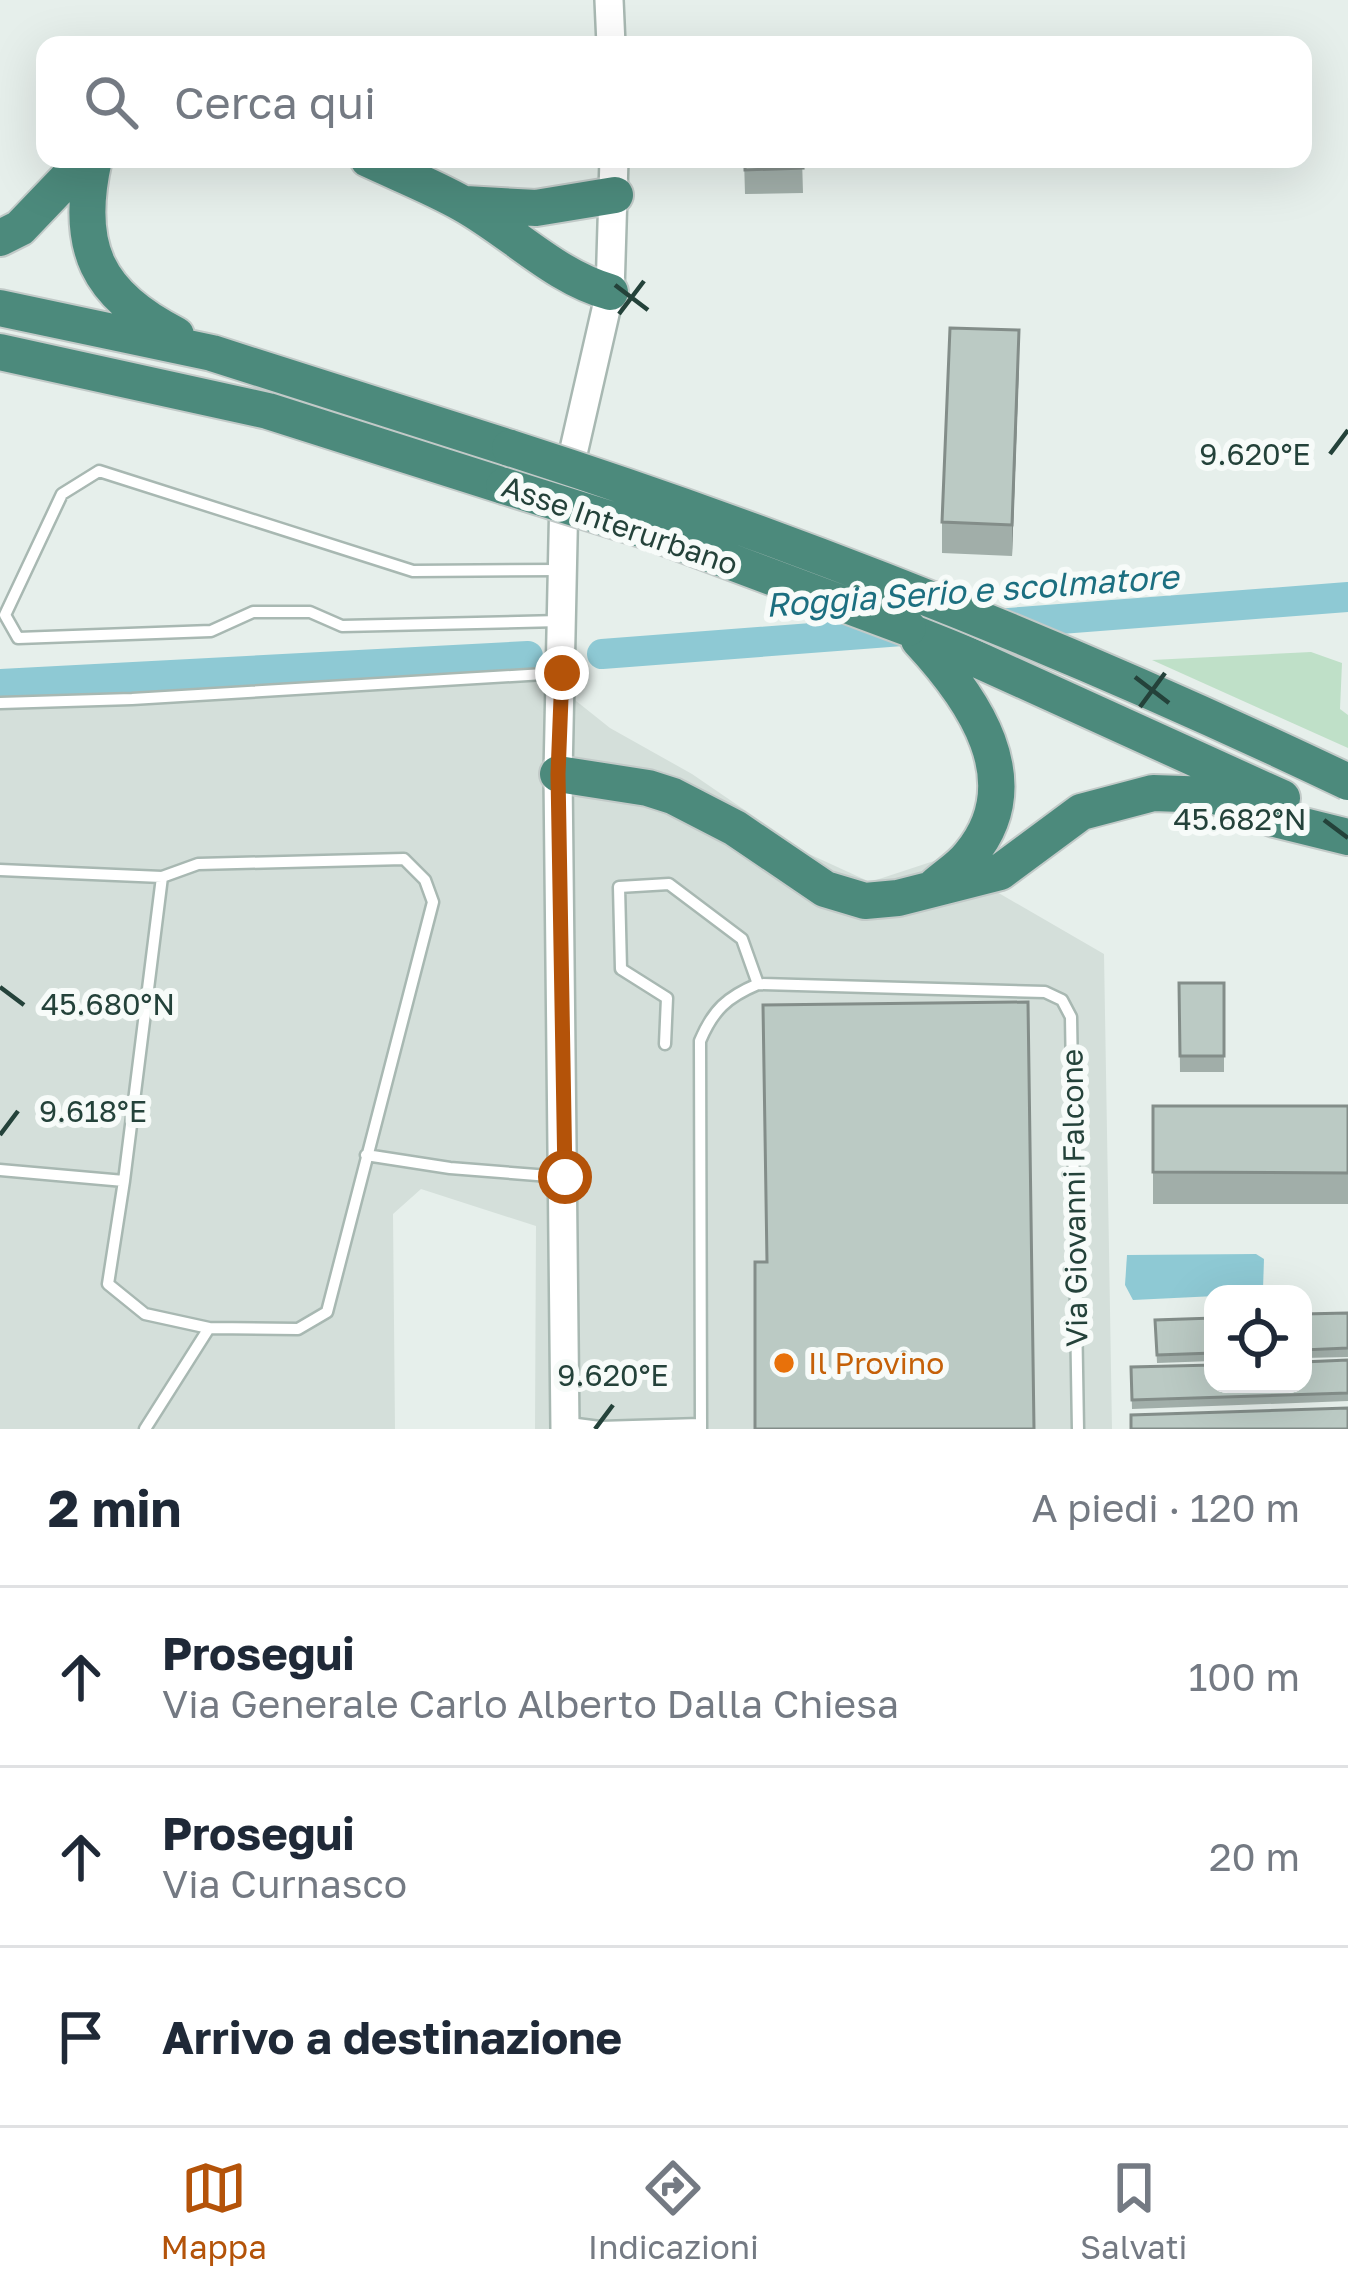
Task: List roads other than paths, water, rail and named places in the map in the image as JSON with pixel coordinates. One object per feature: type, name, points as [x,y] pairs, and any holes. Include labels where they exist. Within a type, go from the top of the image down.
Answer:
[{"type":"highway","points":[[0,238],[20,228],[81,168]]},
{"type":"highway","points":[[90,168],[90,242],[102,277],[123,303],[148,321],[212,353]]},
{"type":"highway","points":[[387,168],[462,203],[578,283],[610,292]]},
{"type":"highway","points":[[462,203],[536,208],[615,177]]},
{"type":"highway","name":"Asse Interurbano","points":[[0,308],[212,353],[671,500],[821,555],[1122,678],[1348,782]]},
{"type":"highway","name":"Asse Interurbano","points":[[0,352],[268,411],[651,532],[908,628],[1348,827]]},
{"type":"highway","points":[[908,628],[957,680],[986,731],[993,760],[995,808],[971,855],[932,889]]},
{"type":"highway","points":[[558,774],[674,796],[735,828],[810,881],[865,901],[898,898],[1000,872],[1082,812],[1153,793],[1213,795],[1275,819],[1348,838]]},
{"type":"street","points":[[609,0],[611,36]]},
{"type":"street","points":[[565,1426],[558,774],[564,494],[610,292],[615,177]]},
{"type":"lane","points":[[562,570],[413,571],[99,471],[62,494],[5,614],[18,638],[211,632],[253,613],[310,612],[342,626],[563,621]]},
{"type":"lane","points":[[0,703],[562,673]]},
{"type":"lane","points":[[0,870],[162,877],[198,864],[404,859],[425,880],[433,902],[327,1312],[298,1329],[209,1328],[146,1314],[108,1284],[162,877]]},
{"type":"lane","points":[[565,1426],[700,1426],[700,1041],[711,1016],[730,996],[758,984],[742,939],[669,884],[619,887],[620,968],[667,998],[665,1044]]},
{"type":"lane","name":"Via Giovanni Falcone","points":[[758,984],[1045,992],[1062,1000],[1071,1017],[1078,1429]]},
{"type":"lane","points":[[367,1154],[450,1168],[565,1177]]},
{"type":"lane","points":[[0,1170],[124,1181]]},
{"type":"lane","points":[[145,1429],[209,1328]]},
{"type":"water","points":[[1256,1254],[1264,1259],[1263,1285],[1204,1285],[1204,1297],[1133,1300],[1125,1285],[1127,1255]]},
{"type":"waterway","name":"Roggia Serio e scolmatore","points":[[602,654],[1348,597]]},
{"type":"waterway","name":"Roggia Serio e scolmatore","points":[[0,684],[528,656]]},
{"type":"place","name":"Il Provino","points":[[784,1363]]}]
